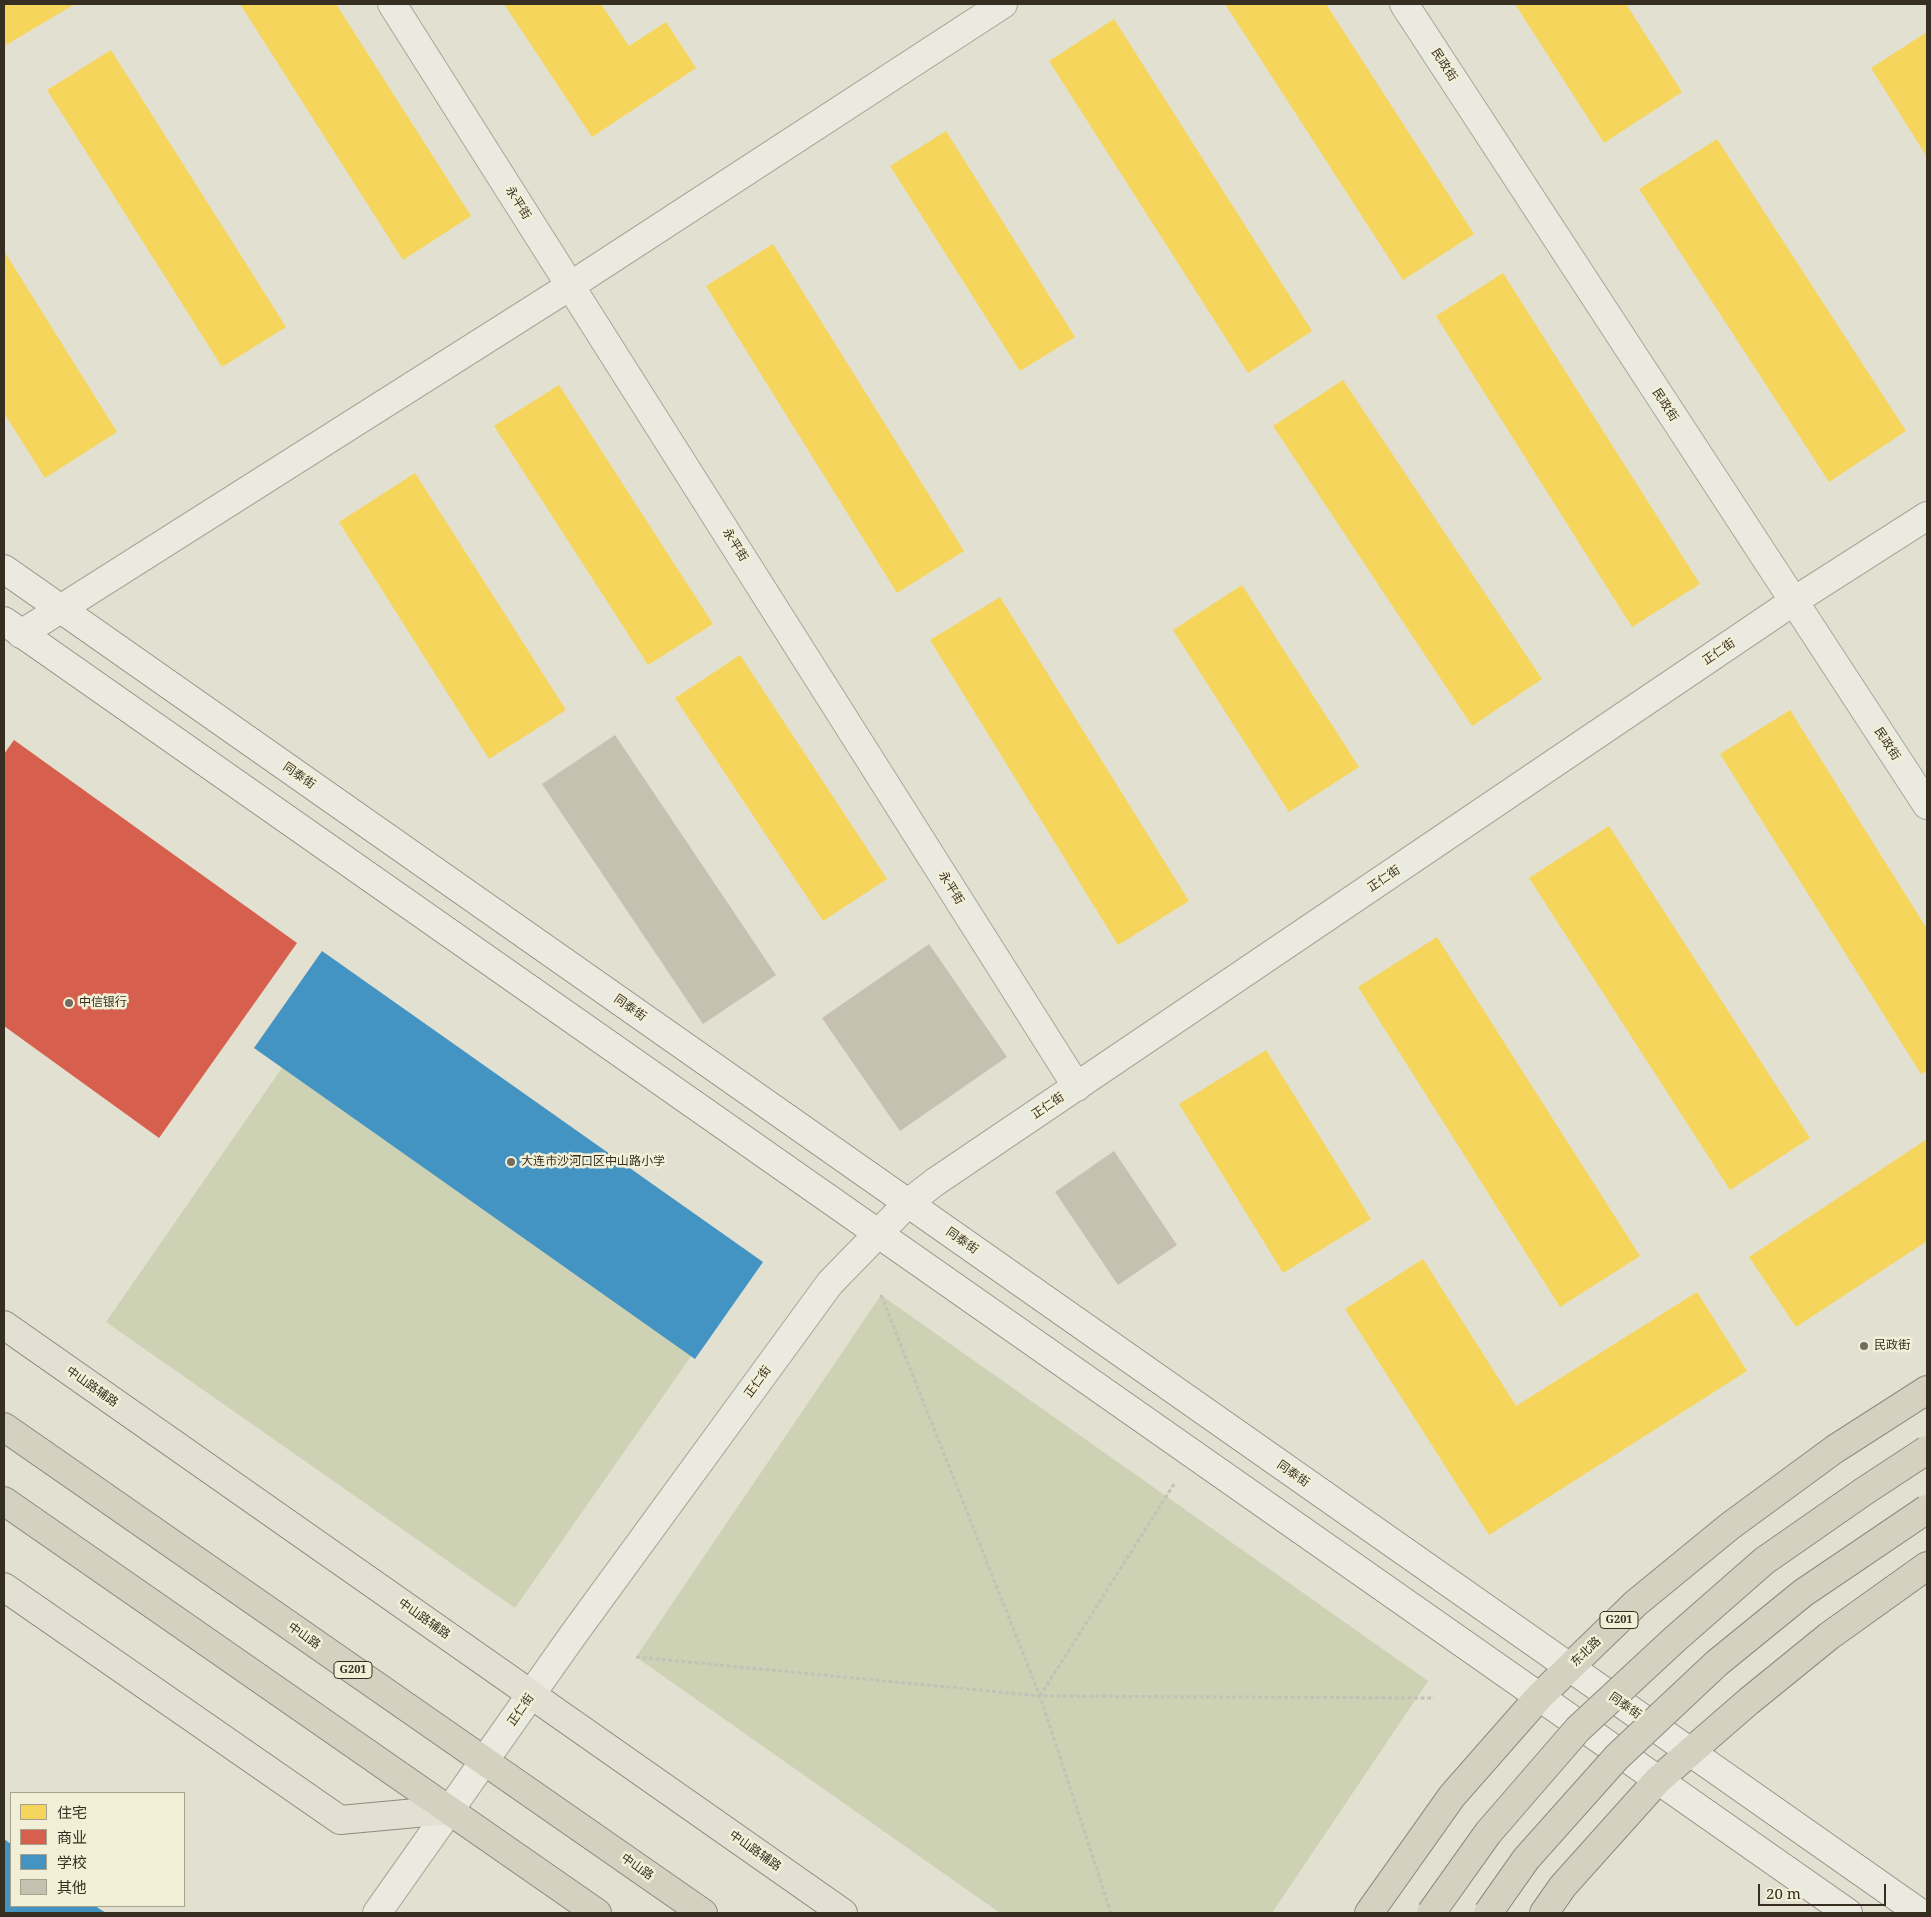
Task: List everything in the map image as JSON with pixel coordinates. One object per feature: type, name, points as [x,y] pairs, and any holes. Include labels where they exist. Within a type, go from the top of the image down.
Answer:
[{"type":"highway","name":"东北路","points":[[1369,1913],[1452,1796],[1539,1697],[1636,1603],[1730,1526],[1835,1449],[1927,1390]]},
{"type":"highway","name":"中山路","points":[[4,1427],[703,1913]]},
{"type":"highway","points":[[1431,1913],[1488,1832],[1578,1729],[1674,1639],[1764,1562],[1863,1492],[1927,1450]]},
{"type":"highway","points":[[4,1501],[597,1913]]},
{"type":"highway","points":[[1488,1913],[1526,1859],[1617,1757],[1717,1663],[1803,1593],[1927,1509]]},
{"type":"highway","points":[[1544,1913],[1563,1886],[1658,1780],[1749,1701],[1829,1636],[1927,1566]]},
{"type":"main road","name":"中山路辅路","points":[[4,1325],[844,1913]]},
{"type":"main road","points":[[4,1587],[340,1820],[449,1810]]},
{"type":"street","name":"永平街","points":[[392,4],[1078,1087]]},
{"type":"street","points":[[12,628],[61,608],[570,286],[1003,4]]},
{"type":"street","name":"民政街","points":[[1404,4],[1927,805]]},
{"type":"street","name":"正仁街","points":[[377,1913],[449,1810],[830,1283],[908,1203],[935,1182],[1794,601],[1927,516]]},
{"type":"street","name":"同泰街","points":[[4,569],[1920,1913]]},
{"type":"street","points":[[12,628],[1848,1913]]},
{"type":"path","points":[[881,1295],[1040,1696],[1111,1913]]},
{"type":"path","points":[[1040,1696],[1179,1477]]},
{"type":"path","points":[[636,1657],[1040,1696],[1434,1698]]},
{"type":"green space","points":[[284,1065],[694,1352],[515,1608],[106,1322]]},
{"type":"green space","points":[[881,1295],[1428,1681],[1272,1913],[1000,1913],[636,1657]]},
{"type":"building: 住宅","points":[[4,4],[75,4],[6,45],[4,42]]},
{"type":"building: 住宅","points":[[240,4],[336,4],[471,216],[403,260]]},
{"type":"building: 住宅","points":[[504,4],[601,4],[629,46],[666,22],[696,68],[592,137]]},
{"type":"building: 住宅","points":[[1225,4],[1326,4],[1474,234],[1403,280]]},
{"type":"building: 住宅","points":[[1515,4],[1626,4],[1682,92],[1604,143]]},
{"type":"building: 住宅","points":[[1114,19],[1312,331],[1248,373],[1049,61]]},
{"type":"building: 住宅","points":[[1927,32],[1927,157],[1871,68]]},
{"type":"building: 住宅","points":[[111,50],[286,327],[222,367],[47,90]]},
{"type":"building: 住宅","points":[[946,131],[1075,337],[1020,371],[890,166]]},
{"type":"building: 住宅","points":[[1717,139],[1906,431],[1829,482],[1639,189]]},
{"type":"building: 住宅","points":[[773,244],[964,551],[897,593],[706,286]]},
{"type":"building: 住宅","points":[[4,251],[117,432],[45,478],[4,413]]},
{"type":"building: 住宅","points":[[1503,273],[1700,584],[1632,627],[1436,316]]},
{"type":"building: 住宅","points":[[1343,380],[1542,679],[1472,726],[1273,426]]},
{"type":"building: 住宅","points":[[559,385],[713,624],[648,665],[494,426]]},
{"type":"building: 住宅","points":[[415,473],[566,710],[489,759],[339,522]]},
{"type":"building: 住宅","points":[[1242,585],[1359,767],[1289,812],[1173,630]]},
{"type":"building: 住宅","points":[[1000,597],[1189,901],[1118,945],[930,640]]},
{"type":"building: 住宅","points":[[740,655],[887,879],[823,921],[675,698]]},
{"type":"building: 住宅","points":[[1790,710],[1927,929],[1927,1070],[1921,1074],[1720,754]]},
{"type":"building: 住宅","points":[[1609,826],[1810,1138],[1730,1190],[1529,878]]},
{"type":"building: 住宅","points":[[1437,937],[1640,1256],[1560,1307],[1358,987]]},
{"type":"building: 住宅","points":[[1266,1050],[1371,1219],[1283,1273],[1179,1104]]},
{"type":"building: 住宅","points":[[1927,1139],[1927,1241],[1796,1327],[1749,1257]]},
{"type":"building: 住宅","points":[[1423,1259],[1516,1406],[1697,1292],[1747,1371],[1489,1535],[1345,1309]]},
{"type":"building: 商业","points":[[14,740],[297,943],[159,1138],[4,1026],[4,754]]},
{"type":"building: 学校","points":[[322,951],[763,1262],[695,1359],[254,1048]]},
{"type":"building: 学校","points":[[4,1839],[10,1843],[10,1907],[97,1907],[106,1913],[4,1913]]},
{"type":"building: 其他","points":[[615,735],[776,975],[703,1024],[542,784]]},
{"type":"building: 其他","points":[[929,944],[1007,1057],[900,1131],[822,1018]]},
{"type":"building: 其他","points":[[1114,1151],[1177,1245],[1118,1285],[1055,1192]]},
{"type":"place","name":"中信银行","points":[[69,1003]]},
{"type":"place","name":"大连市沙河口区中山路小学","points":[[511,1162]]},
{"type":"place","name":"民政街","points":[[1864,1346]]}]
